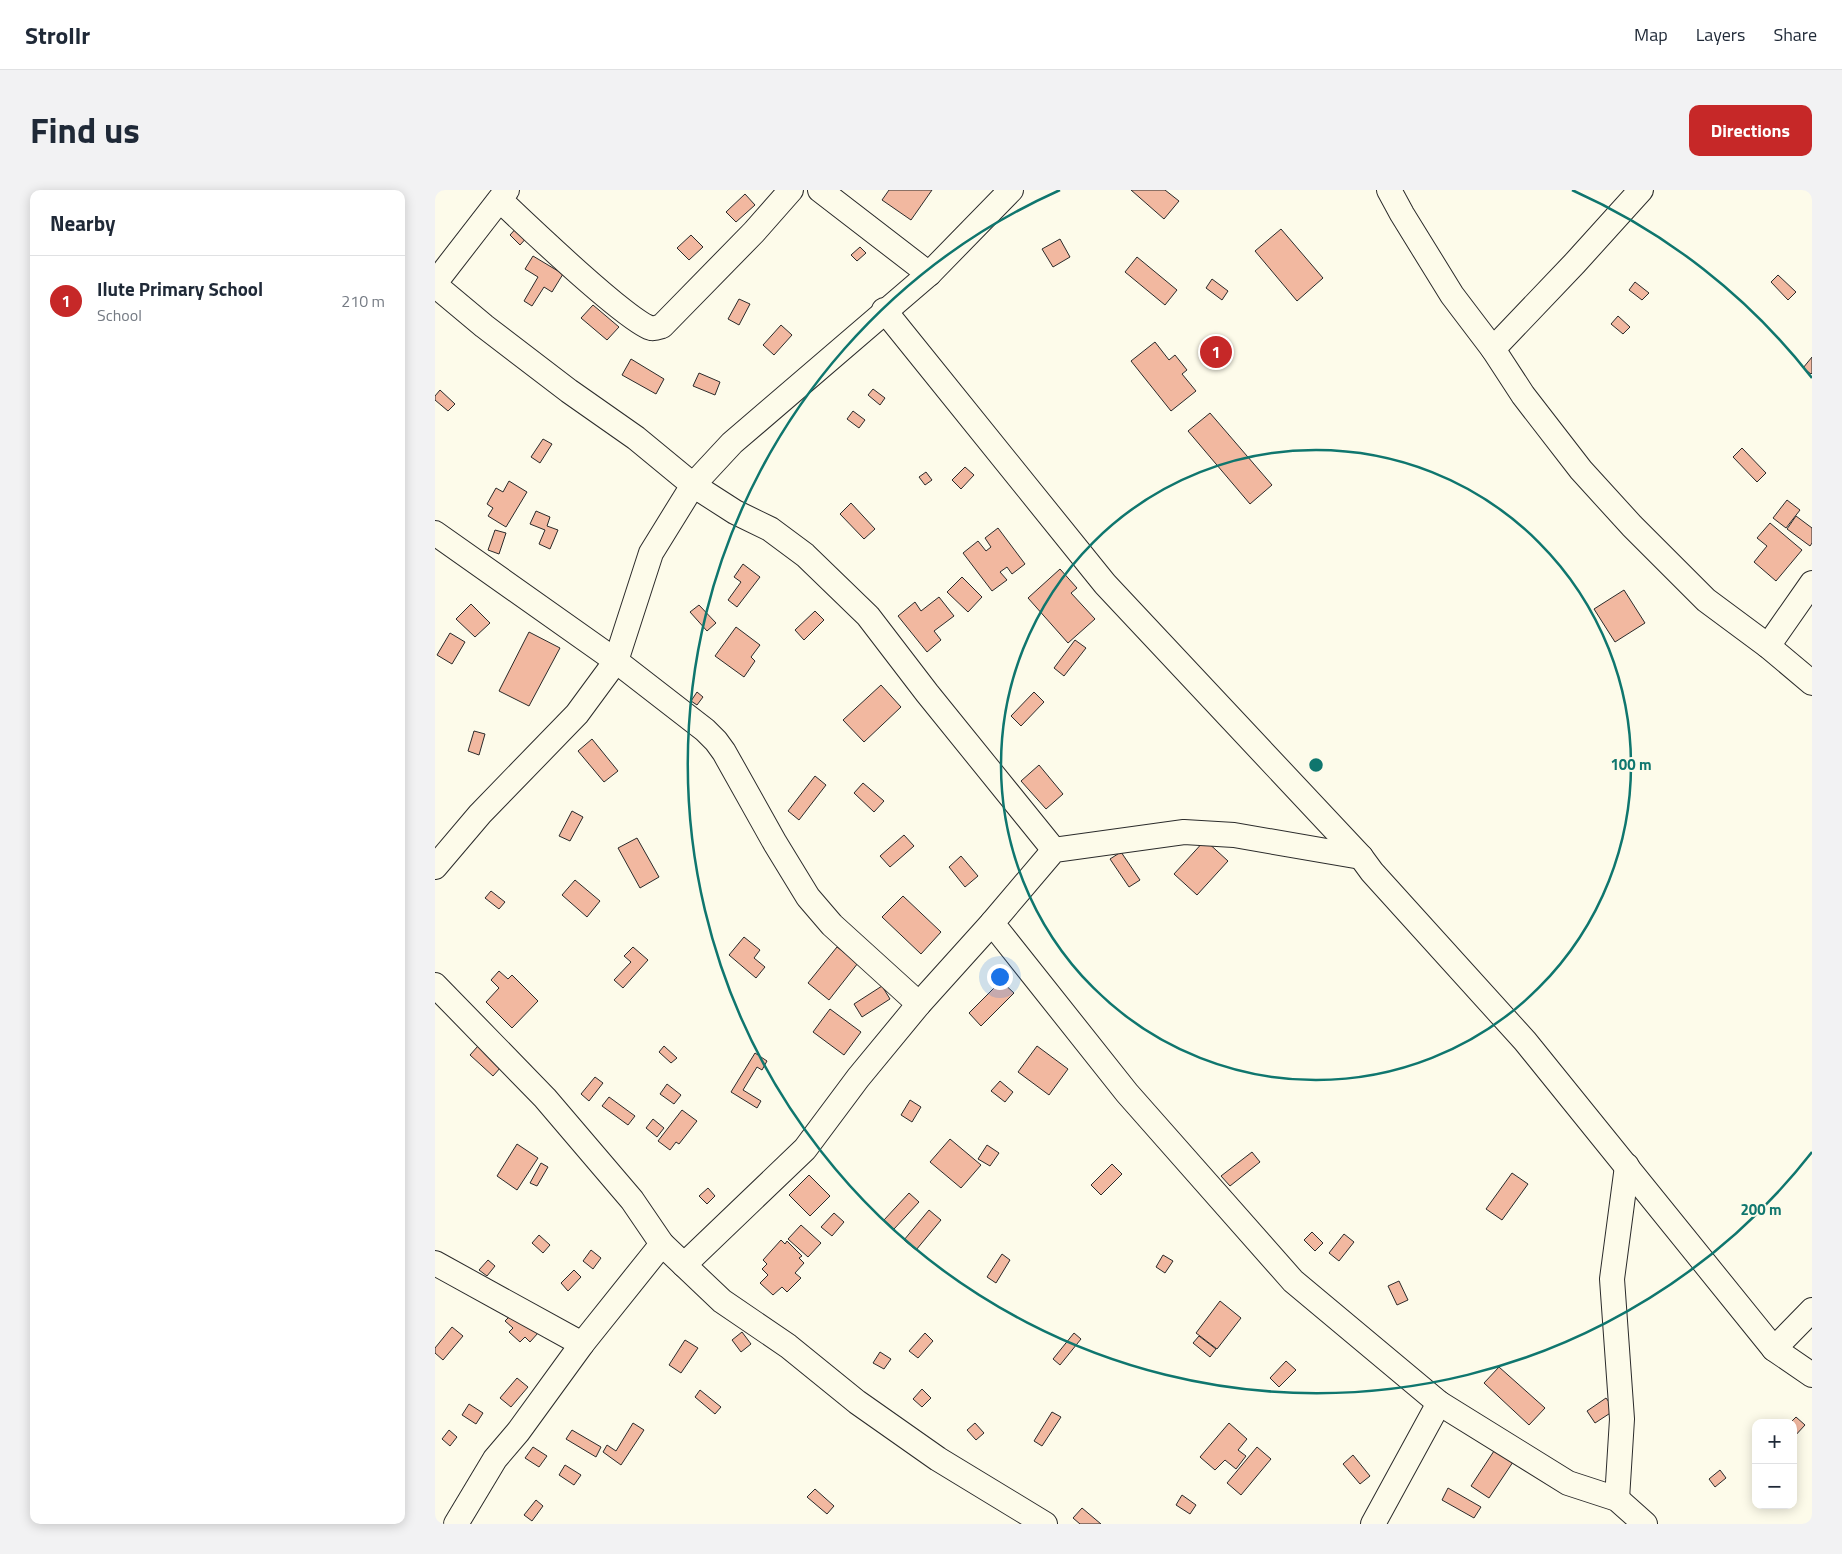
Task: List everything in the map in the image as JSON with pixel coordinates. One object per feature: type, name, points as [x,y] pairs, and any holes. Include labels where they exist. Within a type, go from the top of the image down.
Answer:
[{"type":"street","points":[[791,190],[754,232],[663,326],[651,328],[637,322],[598,289],[503,195],[435,284],[484,326],[569,391],[636,438],[693,485],[735,512],[770,529],[799,550],[868,616],[927,693],[1054,850]]},
{"type":"street","points":[[820,190],[929,274]]},
{"type":"street","points":[[435,867],[480,814],[577,714],[616,661],[651,553],[693,485],[732,443],[884,310],[929,274],[1011,190]]},
{"type":"street","points":[[1389,190],[1452,295],[1493,349],[1523,395],[1558,442],[1632,526],[1706,600],[1768,646],[1812,683]]},
{"type":"street","points":[[1493,349],[1641,190]]},
{"type":"street","points":[[884,310],[1105,584],[1361,858],[1525,1041],[1774,1349],[1812,1375]]},
{"type":"street","points":[[435,533],[616,661],[705,730],[724,752],[808,897],[832,925],[919,1004]]},
{"type":"street","points":[[1768,646],[1812,583]]},
{"type":"street","points":[[684,1265],[805,1149],[858,1078],[919,1004],[1054,850],[1185,832],[1234,835],[1361,858]]},
{"type":"street","points":[[992,923],[1127,1093],[1293,1281],[1439,1403],[1569,1483],[1617,1499],[1645,1524]]},
{"type":"street","points":[[435,985],[545,1098],[576,1133],[632,1200],[662,1244],[722,1301],[788,1346],[857,1402],[1014,1516],[1045,1524]]},
{"type":"street","points":[[1617,1499],[1622,1419],[1611,1279],[1627,1166]]},
{"type":"street","points":[[456,1524],[495,1459],[538,1405],[582,1344],[662,1244]]},
{"type":"street","points":[[435,1263],[582,1344]]},
{"type":"street","points":[[1774,1349],[1812,1310]]},
{"type":"street","points":[[1373,1524],[1439,1403]]},
{"type":"building","points":[[889,190],[932,190],[911,220],[882,200]]},
{"type":"building","points":[[1131,190],[1165,190],[1179,201],[1164,219]]},
{"type":"building","points":[[745,194],[755,205],[736,222],[726,212]]},
{"type":"building","points":[[519,225],[529,235],[520,245],[510,235]]},
{"type":"building","points":[[1281,229],[1323,278],[1297,301],[1255,251]]},
{"type":"building","points":[[691,235],[703,247],[689,260],[677,248]]},
{"type":"building","points":[[1060,239],[1070,257],[1053,267],[1042,249]]},
{"type":"building","points":[[860,247],[866,253],[857,261],[851,255]]},
{"type":"building","points":[[533,256],[563,274],[552,292],[544,287],[532,306],[524,301],[538,277],[525,269]]},
{"type":"building","points":[[1137,257],[1177,290],[1165,305],[1125,272]]},
{"type":"building","points":[[1778,275],[1796,292],[1788,300],[1771,282]]},
{"type":"building","points":[[1212,279],[1228,291],[1222,300],[1206,288]]},
{"type":"building","points":[[1635,282],[1649,293],[1642,300],[1629,290]]},
{"type":"building","points":[[739,299],[750,304],[739,325],[728,319]]},
{"type":"building","points":[[593,305],[619,327],[607,340],[581,318]]},
{"type":"building","points":[[1618,316],[1630,327],[1623,334],[1611,324]]},
{"type":"building","points":[[781,325],[792,335],[774,355],[763,345]]},
{"type":"building","points":[[1155,342],[1169,360],[1175,355],[1187,370],[1182,374],[1196,391],[1171,411],[1131,361]]},
{"type":"building","points":[[1812,357],[1812,373],[1811,374],[1803,368]]},
{"type":"building","points":[[631,359],[664,379],[656,394],[622,375]]},
{"type":"building","points":[[699,373],[720,382],[715,395],[693,386]]},
{"type":"building","points":[[873,389],[885,398],[880,405],[868,395]]},
{"type":"building","points":[[440,390],[455,404],[448,411],[435,400],[435,396]]},
{"type":"building","points":[[853,411],[865,420],[859,428],[847,419]]},
{"type":"building","points":[[1210,413],[1272,485],[1250,504],[1188,431]]},
{"type":"building","points":[[543,439],[552,444],[540,463],[531,457]]},
{"type":"building","points":[[1742,448],[1766,473],[1757,482],[1733,457]]},
{"type":"building","points":[[965,467],[974,475],[961,489],[952,480]]},
{"type":"building","points":[[926,472],[932,480],[925,485],[919,477]]},
{"type":"building","points":[[509,481],[527,492],[506,527],[488,516],[493,508],[487,504],[496,488],[503,492]]},
{"type":"building","points":[[1787,500],[1800,510],[1786,528],[1773,518]]},
{"type":"building","points":[[851,503],[875,529],[864,539],[840,514]]},
{"type":"building","points":[[536,511],[550,517],[547,526],[558,530],[550,549],[539,544],[545,530],[530,524]]},
{"type":"building","points":[[1796,516],[1812,528],[1812,543],[1810,546],[1787,529]]},
{"type":"building","points":[[1770,523],[1802,550],[1776,581],[1754,562],[1767,546],[1757,538]]},
{"type":"building","points":[[998,528],[1025,564],[1012,574],[1007,567],[1000,572],[1007,580],[992,591],[963,553],[978,541],[986,551],[991,547],[985,538]]},
{"type":"building","points":[[495,530],[506,533],[499,554],[488,550]]},
{"type":"building","points":[[743,564],[760,577],[737,607],[728,600],[741,582],[734,577]]},
{"type":"building","points":[[1060,569],[1077,588],[1071,593],[1095,619],[1068,643],[1028,598]]},
{"type":"building","points":[[962,577],[982,597],[968,612],[947,592]]},
{"type":"building","points":[[1624,590],[1645,623],[1615,642],[1594,609]]},
{"type":"building","points":[[939,597],[954,616],[934,631],[941,640],[927,652],[898,616],[915,602],[921,611]]},
{"type":"building","points":[[471,604],[490,623],[475,637],[456,619]]},
{"type":"building","points":[[699,605],[716,623],[707,631],[690,612]]},
{"type":"building","points":[[815,611],[824,620],[804,640],[795,630]]},
{"type":"building","points":[[736,627],[760,645],[751,657],[755,661],[744,677],[715,656]]},
{"type":"building","points":[[529,632],[560,648],[529,706],[499,691]]},
{"type":"building","points":[[450,633],[465,642],[452,664],[437,655]]},
{"type":"building","points":[[1075,640],[1086,648],[1064,676],[1054,668]]},
{"type":"building","points":[[881,685],[901,707],[864,742],[843,720]]},
{"type":"building","points":[[697,692],[703,697],[697,705],[691,701]]},
{"type":"building","points":[[1034,692],[1044,702],[1021,726],[1011,716]]},
{"type":"building","points":[[474,731],[485,734],[479,755],[468,751]]},
{"type":"building","points":[[592,739],[618,771],[604,782],[578,751]]},
{"type":"building","points":[[1039,765],[1063,794],[1046,809],[1021,781]]},
{"type":"building","points":[[815,776],[826,785],[799,820],[788,811]]},
{"type":"building","points":[[863,783],[884,801],[874,812],[854,793]]},
{"type":"building","points":[[572,811],[583,817],[570,841],[559,836]]},
{"type":"building","points":[[904,835],[914,846],[890,867],[880,856]]},
{"type":"building","points":[[637,838],[659,877],[640,888],[618,848]]},
{"type":"building","points":[[1205,840],[1228,861],[1197,895],[1174,874]]},
{"type":"building","points":[[1121,852],[1140,880],[1129,887],[1110,859]]},
{"type":"building","points":[[961,856],[978,876],[965,887],[949,867]]},
{"type":"building","points":[[575,880],[600,901],[587,917],[562,895]]},
{"type":"building","points":[[491,891],[505,902],[499,909],[485,898]]},
{"type":"building","points":[[903,896],[941,932],[921,954],[882,917]]},
{"type":"building","points":[[744,937],[760,950],[754,958],[765,967],[756,978],[729,955]]},
{"type":"building","points":[[633,947],[648,960],[623,988],[614,980],[631,962],[624,956]]},
{"type":"building","points":[[837,947],[858,963],[829,1000],[808,983]]},
{"type":"building","points":[[499,971],[508,979],[512,975],[538,1001],[512,1028],[486,1002],[499,988],[491,980]]},
{"type":"building","points":[[1001,981],[1014,993],[981,1026],[969,1013]]},
{"type":"building","points":[[882,986],[890,999],[862,1017],[854,1004]]},
{"type":"building","points":[[830,1009],[861,1032],[844,1055],[813,1032]]},
{"type":"building","points":[[478,1046],[501,1067],[493,1076],[470,1055]]},
{"type":"building","points":[[664,1046],[677,1058],[671,1063],[659,1052]]},
{"type":"building","points":[[1037,1046],[1068,1069],[1049,1095],[1018,1072]]},
{"type":"building","points":[[755,1053],[767,1061],[762,1070],[757,1067],[743,1090],[761,1101],[757,1108],[731,1092]]},
{"type":"building","points":[[595,1077],[603,1083],[589,1101],[581,1094]]},
{"type":"building","points":[[1000,1081],[1013,1092],[1005,1102],[991,1091]]},
{"type":"building","points":[[667,1084],[681,1095],[674,1104],[660,1094]]},
{"type":"building","points":[[609,1097],[635,1116],[628,1125],[602,1106]]},
{"type":"building","points":[[910,1100],[921,1107],[912,1122],[901,1115]]},
{"type":"building","points":[[682,1110],[697,1121],[679,1144],[676,1142],[670,1150],[658,1141]]},
{"type":"building","points":[[653,1119],[664,1128],[657,1137],[646,1128]]},
{"type":"building","points":[[950,1139],[981,1165],[961,1188],[930,1162]]},
{"type":"building","points":[[517,1144],[538,1158],[517,1190],[497,1176]]},
{"type":"building","points":[[987,1145],[999,1153],[990,1166],[978,1159]]},
{"type":"building","points":[[1252,1152],[1260,1162],[1230,1186],[1221,1176]]},
{"type":"building","points":[[541,1163],[548,1167],[537,1186],[530,1183]]},
{"type":"building","points":[[1112,1164],[1122,1174],[1101,1195],[1091,1185]]},
{"type":"building","points":[[1512,1173],[1528,1184],[1502,1220],[1486,1209]]},
{"type":"building","points":[[809,1175],[830,1196],[810,1216],[789,1195]]},
{"type":"building","points":[[708,1188],[715,1196],[707,1204],[699,1196]]},
{"type":"building","points":[[909,1193],[919,1202],[894,1229],[884,1220]]},
{"type":"building","points":[[929,1210],[941,1220],[916,1250],[904,1240]]},
{"type":"building","points":[[834,1213],[844,1222],[832,1236],[821,1227]]},
{"type":"building","points":[[801,1225],[821,1243],[808,1257],[788,1239]]},
{"type":"building","points":[[1312,1232],[1323,1243],[1315,1251],[1304,1240]]},
{"type":"building","points":[[1344,1234],[1354,1242],[1339,1261],[1329,1253]]},
{"type":"building","points":[[539,1235],[550,1245],[543,1253],[532,1243]]},
{"type":"building","points":[[781,1240],[785,1244],[787,1241],[802,1256],[799,1258],[804,1263],[795,1273],[801,1278],[787,1292],[782,1287],[773,1295],[760,1283],[768,1275],[762,1269],[767,1264],[763,1260]]},
{"type":"building","points":[[591,1250],[601,1258],[593,1269],[583,1261]]},
{"type":"building","points":[[1002,1254],[1010,1260],[996,1283],[987,1277]]},
{"type":"building","points":[[1163,1255],[1173,1261],[1165,1273],[1156,1267]]},
{"type":"building","points":[[488,1260],[495,1266],[487,1276],[479,1270]]},
{"type":"building","points":[[574,1270],[581,1277],[568,1291],[561,1283]]},
{"type":"building","points":[[1399,1281],[1408,1300],[1397,1305],[1388,1286]]},
{"type":"building","points":[[1220,1301],[1241,1318],[1217,1349],[1196,1333]]},
{"type":"building","points":[[514,1312],[538,1333],[530,1342],[525,1337],[520,1342],[509,1332],[513,1328],[505,1321]]},
{"type":"building","points":[[452,1327],[463,1336],[443,1360],[435,1353],[435,1348]]},
{"type":"building","points":[[742,1332],[751,1344],[741,1352],[732,1340]]},
{"type":"building","points":[[925,1333],[933,1341],[918,1358],[909,1351]]},
{"type":"building","points":[[1074,1333],[1081,1339],[1060,1365],[1053,1359]]},
{"type":"building","points":[[1199,1336],[1216,1349],[1210,1357],[1193,1343]]},
{"type":"building","points":[[685,1340],[698,1348],[681,1373],[669,1365]]},
{"type":"building","points":[[880,1352],[891,1359],[884,1369],[873,1363]]},
{"type":"building","points":[[1286,1361],[1296,1370],[1279,1387],[1270,1378]]},
{"type":"building","points":[[1499,1367],[1545,1408],[1529,1425],[1484,1383]]},
{"type":"building","points":[[517,1378],[528,1387],[511,1407],[500,1398]]},
{"type":"building","points":[[922,1389],[931,1398],[922,1407],[913,1399]]},
{"type":"building","points":[[700,1390],[721,1407],[715,1414],[695,1397]]},
{"type":"building","points":[[1606,1398],[1615,1410],[1595,1423],[1587,1411]]},
{"type":"building","points":[[469,1404],[483,1413],[476,1424],[462,1415]]},
{"type":"building","points":[[1052,1412],[1061,1417],[1042,1446],[1034,1441]]},
{"type":"building","points":[[1796,1417],[1805,1425],[1797,1434],[1797,1419],[1794,1419]]},
{"type":"building","points":[[633,1423],[644,1430],[621,1465],[603,1452],[607,1445],[616,1451]]},
{"type":"building","points":[[975,1423],[984,1433],[976,1440],[967,1430]]},
{"type":"building","points":[[1229,1423],[1247,1439],[1238,1450],[1246,1456],[1236,1469],[1225,1460],[1215,1470],[1200,1457]]},
{"type":"building","points":[[449,1430],[457,1437],[450,1446],[442,1439]]},
{"type":"building","points":[[572,1430],[601,1447],[596,1457],[566,1439]]},
{"type":"building","points":[[533,1447],[547,1456],[539,1467],[525,1458]]},
{"type":"building","points":[[1257,1447],[1271,1459],[1241,1495],[1227,1483]]},
{"type":"building","points":[[1494,1451],[1513,1462],[1489,1498],[1471,1486]]},
{"type":"building","points":[[1353,1455],[1370,1476],[1360,1484],[1343,1464]]},
{"type":"building","points":[[565,1465],[581,1475],[574,1485],[559,1475]]},
{"type":"building","points":[[1720,1470],[1726,1478],[1715,1487],[1709,1479]]},
{"type":"building","points":[[1448,1488],[1481,1507],[1474,1518],[1442,1500]]},
{"type":"building","points":[[815,1489],[834,1506],[827,1514],[807,1497]]},
{"type":"building","points":[[1182,1495],[1196,1505],[1190,1514],[1176,1505]]},
{"type":"building","points":[[536,1500],[543,1506],[532,1521],[524,1515]]},
{"type":"building","points":[[1082,1508],[1101,1524],[1080,1524],[1073,1518]]},
{"type":"place","name":"Ilute Primary School","points":[[1216,352]]}]
